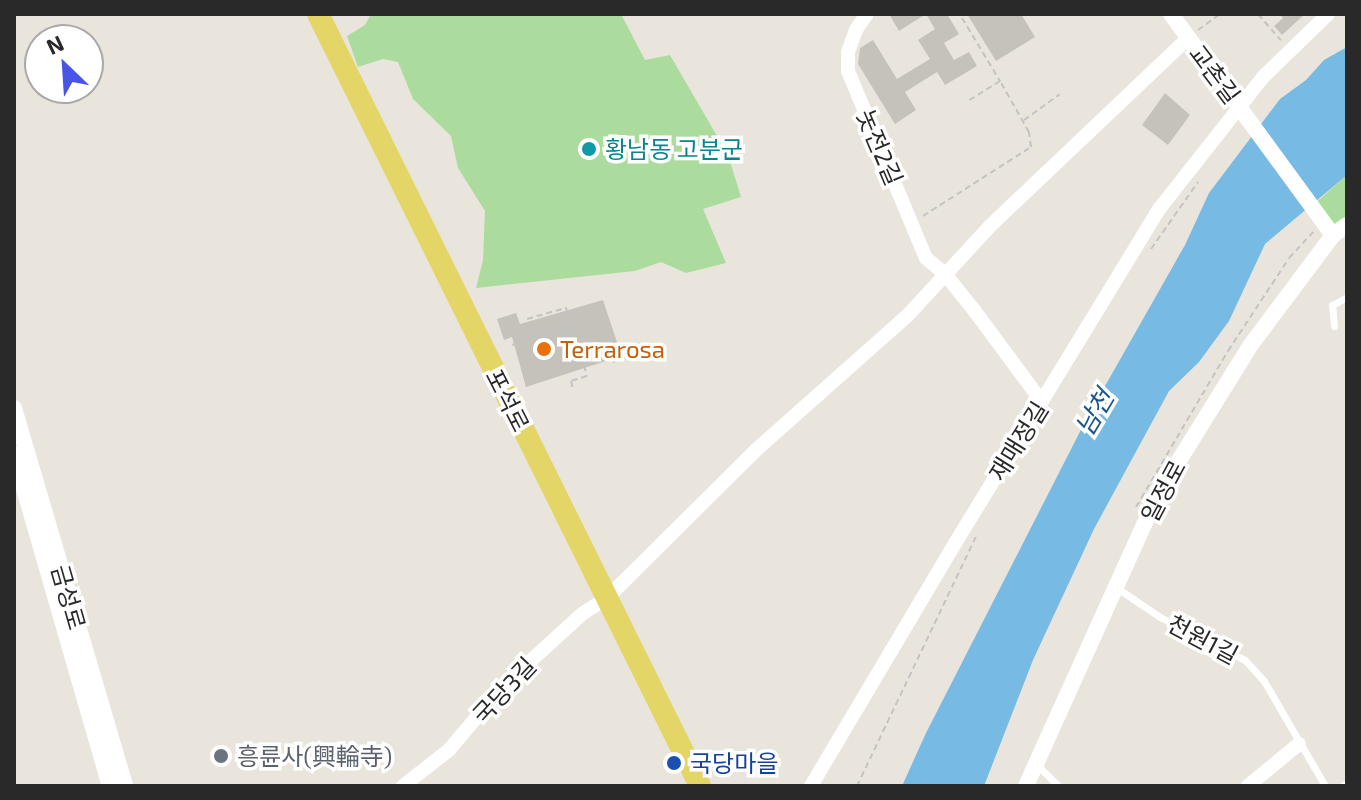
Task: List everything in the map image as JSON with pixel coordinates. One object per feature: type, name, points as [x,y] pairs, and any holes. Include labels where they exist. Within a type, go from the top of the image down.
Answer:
[{"type":"main road","name":"포석로","points":[[318,14],[700,786]]},
{"type":"street","name":"놋전2길","points":[[867,14],[856,30],[848,52],[848,71],[926,258],[945,274],[1042,402]]},
{"type":"street","name":"교촌길","points":[[1171,14],[1320,218],[1340,230]]},
{"type":"street","name":"재매정길","points":[[811,786],[1160,208],[1291,51],[1328,14]]},
{"type":"street","name":"국당3길","points":[[403,786],[449,750],[523,668],[582,614],[608,597],[756,450],[908,315],[990,226],[1188,38]]},
{"type":"street","name":"일정로","points":[[1026,786],[1165,484],[1250,346],[1340,230]]},
{"type":"street","name":"금성로","points":[[14,408],[125,786]]},
{"type":"street","name":"금성로","points":[[14,454],[110,786]]},
{"type":"street","points":[[1248,786],[1299,744]]},
{"type":"lane","points":[[1334,326],[1332,305],[1347,297]]},
{"type":"lane","name":"천원1길","points":[[1117,588],[1160,617],[1245,660],[1264,681],[1325,786]]},
{"type":"lane","points":[[1036,765],[1059,786]]},
{"type":"path","name":"교촌길","points":[[1188,38],[1220,14]]},
{"type":"path","points":[[1258,14],[1291,51]]},
{"type":"path","points":[[912,223],[1026,153],[1032,140],[962,18]]},
{"type":"path","points":[[967,102],[1000,81]]},
{"type":"path","points":[[1023,121],[1060,94]]},
{"type":"path","points":[[1148,253],[1201,178]]},
{"type":"path","points":[[527,319],[566,308],[587,376],[571,381],[573,389]]},
{"type":"path","points":[[512,345],[572,327]]},
{"type":"path","points":[[857,786],[983,521]]},
{"type":"green space","name":"황남동 고분군","points":[[371,14],[621,14],[645,60],[670,55],[728,155],[741,197],[703,209],[726,263],[686,273],[661,262],[635,271],[476,288],[483,260],[485,211],[458,168],[451,136],[413,99],[398,62],[383,59],[358,67],[347,36],[365,25]]},
{"type":"green space","points":[[1347,175],[1347,225],[1333,235],[1312,206]]},
{"type":"water","name":"남천","points":[[1347,47],[1347,175],[1265,244],[1229,321],[1199,362],[1169,391],[1094,529],[1033,660],[984,786],[902,786],[1088,416],[1185,245],[1209,193],[1280,99],[1306,80],[1324,60]]},
{"type":"building","points":[[889,14],[926,14],[899,31]]},
{"type":"building","points":[[926,14],[947,14],[959,34],[944,43],[954,60],[969,52],[977,66],[945,85],[937,72],[905,92],[916,110],[895,124],[858,64],[860,48],[873,40],[897,79],[930,59],[918,40],[935,29]]},
{"type":"building","points":[[967,14],[1021,14],[1035,37],[996,61]]},
{"type":"building","points":[[1280,14],[1305,14],[1282,35],[1274,26],[1283,18]]},
{"type":"building","points":[[1165,93],[1190,115],[1168,145],[1142,125]]},
{"type":"building","points":[[603,300],[623,360],[613,363],[612,359],[526,387],[512,337],[504,340],[497,319],[516,313],[520,324]]},
{"type":"place","name":"황남동 고분군","points":[[589,149]]},
{"type":"place","name":"Terrarosa","points":[[544,349]]},
{"type":"place","name":"흥륜사(興輪寺)","points":[[221,756]]},
{"type":"place","name":"국당마을","points":[[674,763]]}]
